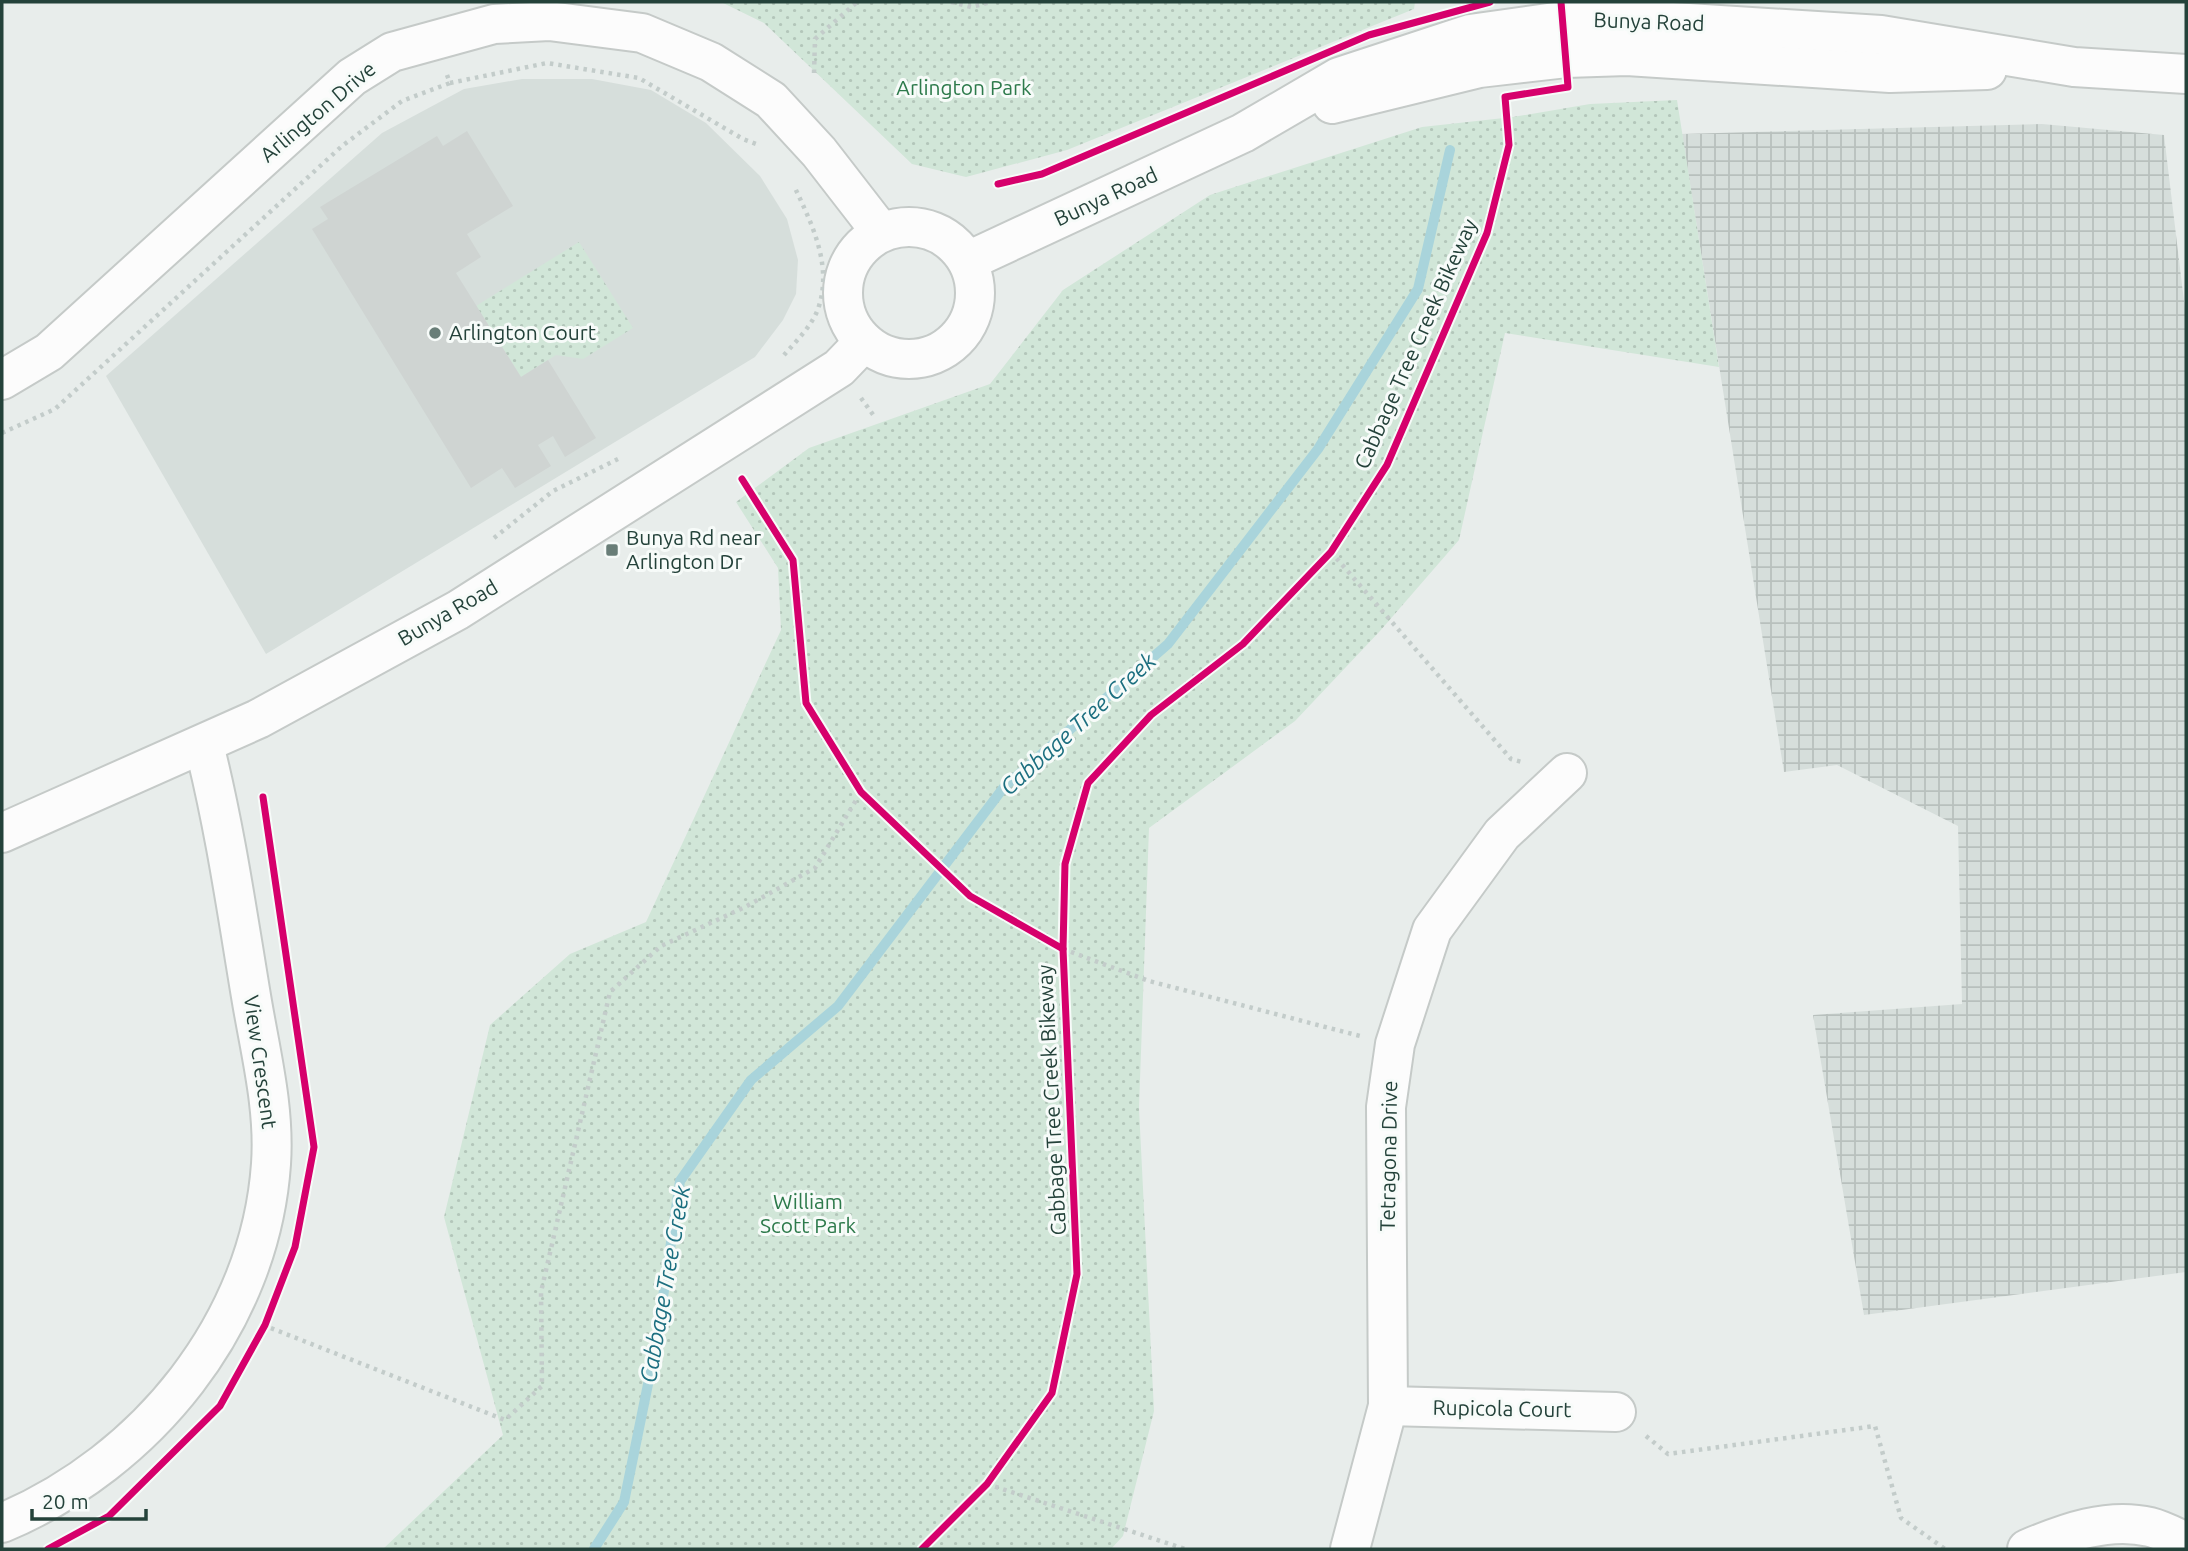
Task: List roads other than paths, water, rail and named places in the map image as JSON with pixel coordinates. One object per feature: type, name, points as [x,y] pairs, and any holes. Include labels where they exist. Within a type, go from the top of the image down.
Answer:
[{"type":"street","name":"Bunya Road","points":[[968,261],[1243,133],[1339,77],[1470,34],[1562,21],[1881,35],[2074,66],[2186,74]]},
{"type":"street","name":"Arlington Drive","points":[[2,380],[49,352],[352,77],[392,51],[494,24],[572,22],[642,33],[711,62],[771,100],[819,152],[881,232]]},
{"type":"street","points":[[900,227],[920,227],[940,233],[956,245],[968,261],[975,280],[976,301],[970,321],[959,338],[942,351],[923,358],[902,359],[881,354],[864,342],[850,326],[843,305],[843,283],[850,263],[863,245],[881,232],[900,227]]},
{"type":"street","name":"Bunya Road","points":[[2,833],[204,746],[458,610],[839,368],[864,342]]},
{"type":"street","name":"View Crescent","points":[[2,1523],[68,1487],[116,1452],[167,1407],[202,1364],[231,1308],[257,1246],[271,1163],[271,1111],[221,810],[204,746]]},
{"type":"street","name":"Tetragona Drive","points":[[1350,1549],[1388,1406],[1386,1107],[1395,1044],[1432,930],[1502,834],[1567,773]]},
{"type":"street","name":"Rupicola Court","points":[[1388,1406],[1616,1412]]},
{"type":"street","points":[[2027,1549],[2066,1533],[2111,1525],[2150,1527],[2186,1542]]},
{"type":"waterway","name":"Cabbage Tree Creek","points":[[594,1549],[624,1502],[656,1345],[680,1181],[751,1080],[838,1006],[1004,787],[1168,644],[1318,449],[1418,289],[1450,150]]},
{"type":"place","name":"Arlington Court","points":[[435,333]]},
{"type":"place","name":"Bunya Rd near Arlington Dr","points":[[612,550]]},
{"type":"park label","name":"Arlington Park","points":[[964,88]]},
{"type":"park label","name":"William Scott Park","points":[[808,1214]]}]
